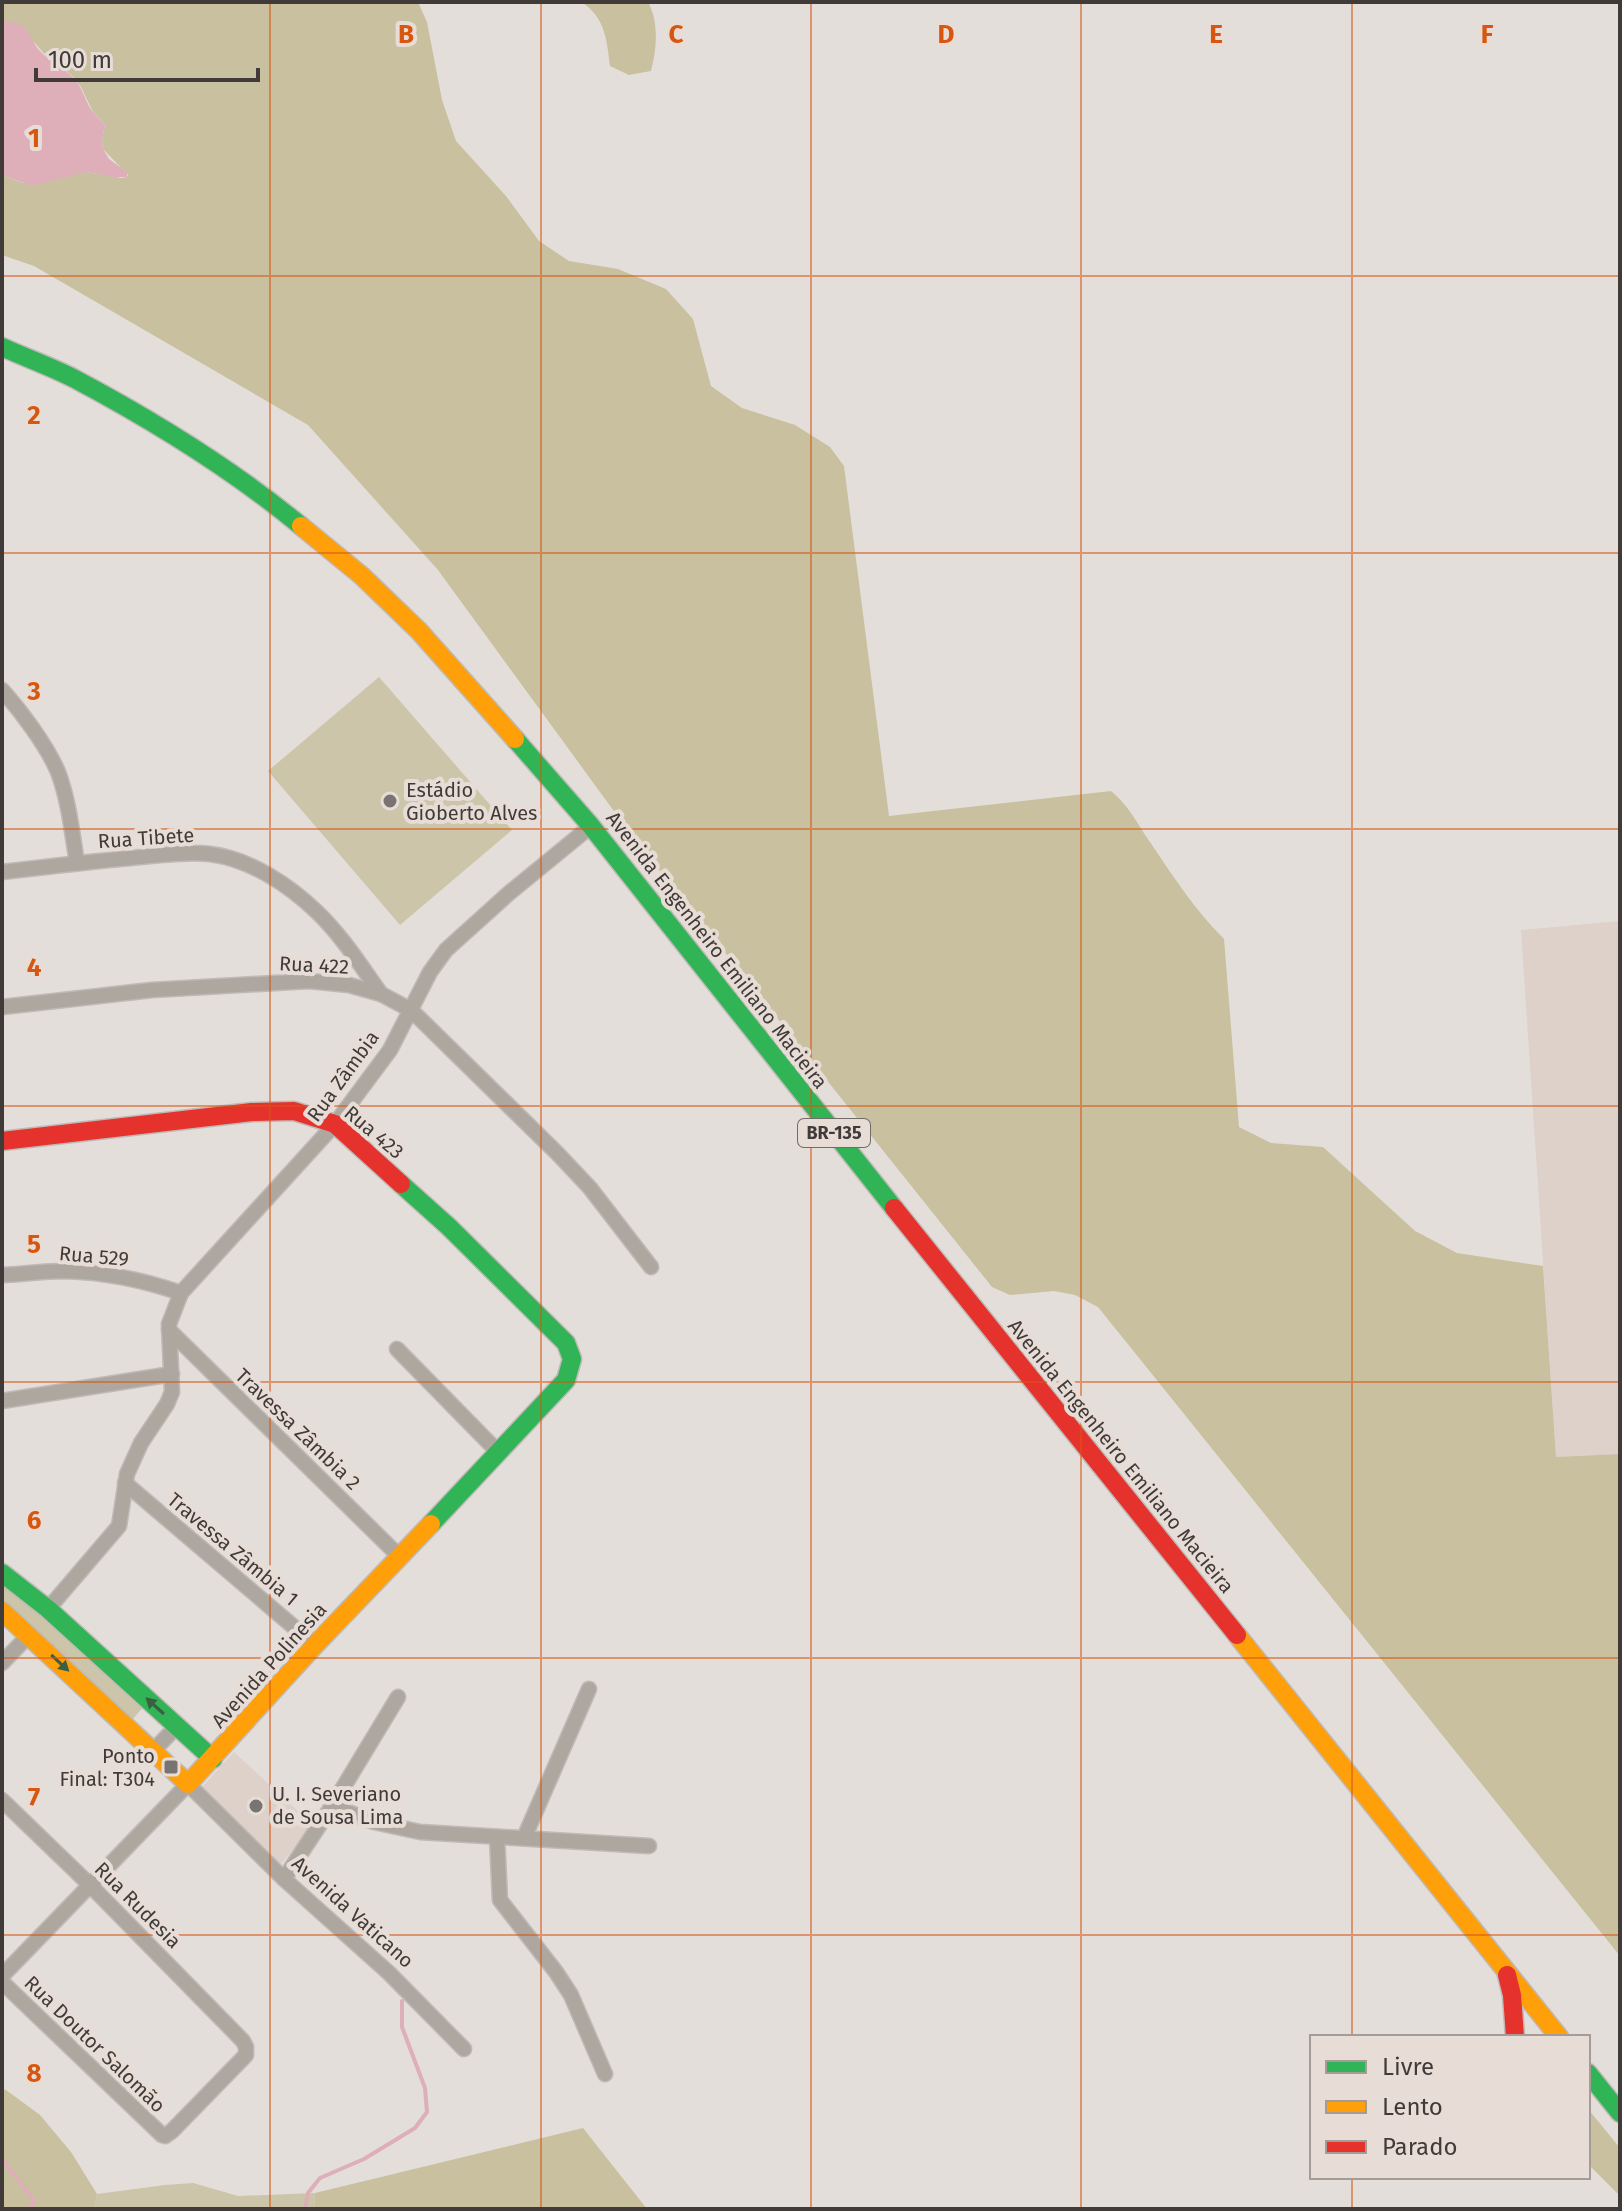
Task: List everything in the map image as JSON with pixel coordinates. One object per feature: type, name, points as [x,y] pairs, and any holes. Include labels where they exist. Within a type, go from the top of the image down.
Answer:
[{"type":"main road","name":"Avenida Engenheiro Emiliano Macieira","points":[[2,347],[73,378],[200,452],[276,505],[362,576],[419,631],[591,826],[1557,2035]]},
{"type":"main road","name":"Rua 423","points":[[2,1141],[252,1112],[294,1111],[335,1124],[449,1227],[566,1343],[572,1359],[566,1380]]},
{"type":"main road","name":"Avenida Polinesia","points":[[188,1784],[566,1380]]},
{"type":"main road","points":[[2,1573],[48,1609],[213,1759]]},
{"type":"main road","name":"Avenida Vaticano","points":[[2,1611],[188,1784]]},
{"type":"main road","points":[[1506,1971],[1512,1995],[1515,2035]]},
{"type":"main road","points":[[1590,2075],[1620,2113]]},
{"type":"main road","points":[[1590,2087],[1605,2094]]},
{"type":"street","points":[[2,690],[30,726],[57,770],[77,863]]},
{"type":"street","points":[[2,714],[12,702]]},
{"type":"street","name":"Rua Zâmbia","points":[[48,1609],[119,1526],[125,1483],[141,1443],[172,1392],[169,1330],[181,1293],[335,1124],[390,1050],[430,972],[446,950],[591,826]]},
{"type":"street","name":"Rua Tibete","points":[[2,872],[182,853],[212,854],[258,869],[316,910],[340,936],[381,994]]},
{"type":"street","name":"Rua 422","points":[[2,1007],[152,990],[309,981],[349,985],[381,994],[411,1010],[558,1154],[590,1188],[651,1267]]},
{"type":"street","name":"Rua 529","points":[[2,1275],[62,1271],[105,1273],[181,1293]]},
{"type":"street","name":"Travessa Zâmbia 2","points":[[169,1330],[400,1557]]},
{"type":"street","points":[[397,1349],[499,1453]]},
{"type":"street","points":[[2,1401],[172,1374]]},
{"type":"street","name":"Travessa Zâmbia 1","points":[[125,1483],[315,1645]]},
{"type":"street","points":[[2,1663],[29,1635]]},
{"type":"street","points":[[524,1838],[589,1689]]},
{"type":"street","points":[[284,1879],[398,1697]]},
{"type":"street","points":[[153,1751],[177,1726]]},
{"type":"street","name":"Avenida Vaticano","points":[[188,1784],[284,1879],[389,1973],[464,2049]]},
{"type":"street","name":"Avenida Polinesia","points":[[2,1979],[188,1784]]},
{"type":"street","name":"Rua Rudesia","points":[[2,1800],[243,2041],[247,2050],[244,2058],[172,2131],[165,2136],[160,2135]]},
{"type":"street","points":[[332,1806],[374,1822],[437,1834],[649,1846]]},
{"type":"street","points":[[497,1837],[500,1900],[571,1995],[605,2074]]},
{"type":"street","name":"Rua Doutor Salomão","points":[[2,1979],[160,2135]]},
{"type":"shaded area","points":[[2,2],[418,2],[427,22],[442,100],[456,141],[506,196],[539,241],[569,261],[618,269],[666,289],[693,319],[711,386],[742,408],[795,425],[830,447],[844,466],[889,816],[1111,791],[1129,810],[1195,906],[1224,939],[1239,1127],[1271,1143],[1323,1147],[1415,1231],[1457,1253],[1543,1266],[1556,1457],[1620,1454],[1620,1956],[1098,1307],[1075,1295],[1054,1291],[1010,1295],[992,1287],[635,840],[438,570],[308,425],[34,266],[2,255],[2,175],[23,183],[86,172],[122,178],[128,175],[103,149],[105,125],[93,112],[81,87],[35,43],[5,21],[2,22]]},
{"type":"shaded area","points":[[581,2],[648,2],[656,36],[651,71],[629,75],[610,66],[600,22]]},
{"type":"shaded area","points":[[2,22],[24,27],[40,51],[77,82],[91,109],[105,125],[103,149],[109,159],[127,172],[127,177],[86,172],[32,186],[2,175]]},
{"type":"shaded area","name":"Estádio Gioberto Alves","points":[[379,677],[512,830],[400,925],[268,771]]},
{"type":"shaded area","points":[[1620,921],[1620,1454],[1556,1457],[1521,930]]},
{"type":"shaded area","points":[[2,1581],[145,1705],[132,1720],[2,1602]]},
{"type":"shaded area","name":"U. I. Severiano de Sousa Lima","points":[[234,1752],[313,1825],[280,1865],[201,1788]]},
{"type":"shaded area","points":[[2,2089],[40,2115],[71,2152],[97,2194],[94,2209],[2,2209]]},
{"type":"shaded area","points":[[1590,2111],[1620,2148],[1620,2196],[1590,2166]]},
{"type":"shaded area","points":[[583,2128],[647,2209],[314,2209],[315,2193]]},
{"type":"shaded area","points":[[193,2183],[238,2196],[315,2193],[314,2209],[94,2209],[97,2194]]},
{"type":"waterway","points":[[305,2209],[308,2193],[320,2178],[364,2159],[415,2128],[427,2112],[425,2088],[402,2027],[402,2001]]},
{"type":"waterway","points":[[2,2159],[33,2199],[32,2209]]},
{"type":"traffic: fast","points":[[2,347],[75,379],[163,429],[248,485],[301,526]]},
{"type":"traffic: fast","points":[[515,739],[591,826],[894,1208]]},
{"type":"traffic: fast","points":[[401,1184],[566,1343],[572,1359],[566,1380],[431,1524]]},
{"type":"traffic: fast","points":[[2,1573],[48,1609],[213,1759]]},
{"type":"traffic: fast","points":[[1590,2076],[1620,2113]]},
{"type":"traffic: slow","points":[[301,526],[362,576],[419,631],[515,739]]},
{"type":"traffic: slow","points":[[2,1611],[188,1784],[431,1524]]},
{"type":"traffic: slow","points":[[1237,1635],[1557,2035]]},
{"type":"traffic: jam","points":[[2,1141],[252,1112],[294,1111],[335,1124],[401,1184]]},
{"type":"traffic: jam","points":[[894,1208],[1237,1635]]},
{"type":"traffic: jam","points":[[1507,1975],[1515,2035]]},
{"type":"place","name":"Estádio Gioberto Alves","points":[[390,801]]},
{"type":"place","name":"Ponto Final: T304","points":[[171,1767]]},
{"type":"place","name":"U. I. Severiano de Sousa Lima","points":[[256,1806]]}]
